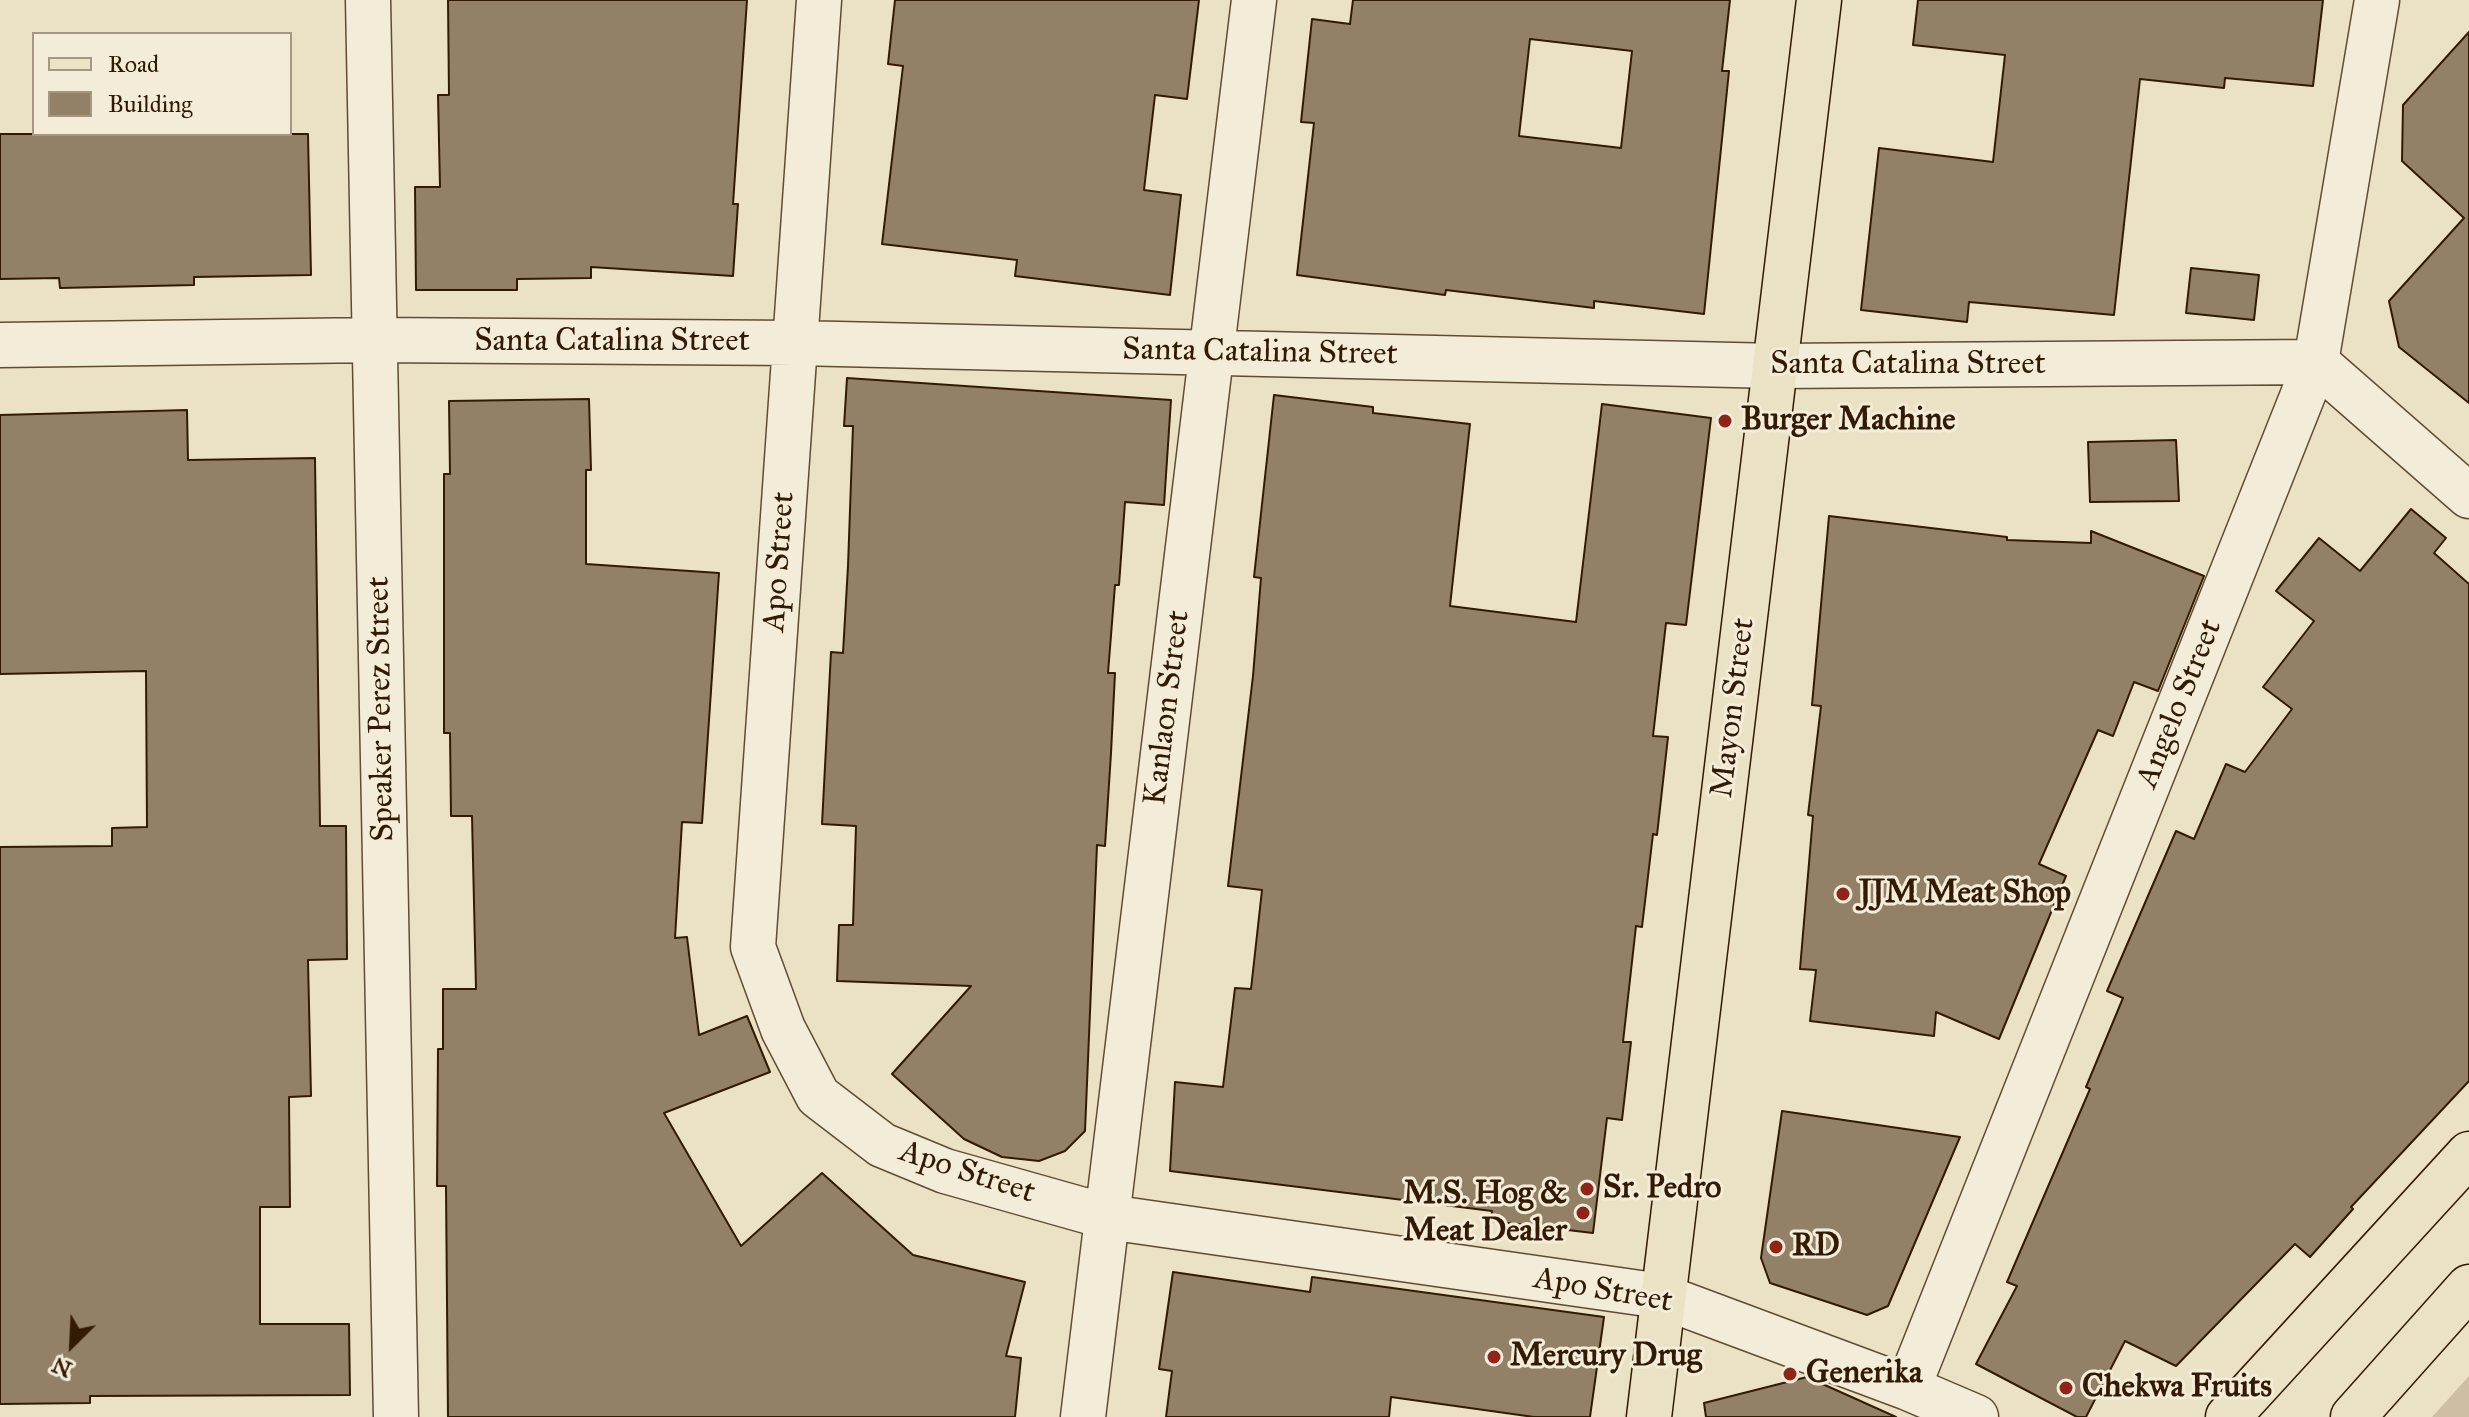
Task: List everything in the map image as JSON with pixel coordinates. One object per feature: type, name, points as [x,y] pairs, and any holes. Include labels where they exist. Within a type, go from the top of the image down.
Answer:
[{"type":"main road","name":"Mayon Street","points":[[1649,1417],[1661,1296],[1819,0]]},
{"type":"main road","points":[[2228,1417],[2469,1154]]},
{"type":"main road","points":[[2353,1417],[2469,1287]]},
{"type":"street","name":"Speaker Perez Street","points":[[368,0],[396,1417]]},
{"type":"street","name":"Apo Street","points":[[819,0],[753,947],[783,1029],[818,1096],[882,1145],[945,1171],[1108,1217],[1661,1296],[1908,1388],[1976,1417]]},
{"type":"street","name":"Kanlaon Street","points":[[1083,1417],[1254,0]]},
{"type":"street","name":"Angelo Street","points":[[1908,1388],[2316,362],[2377,0]]},
{"type":"street","name":"Santa Catalina Street","points":[[0,345],[374,340],[796,343],[1776,366],[2316,362]]},
{"type":"street","points":[[2316,362],[2469,496]]},
{"type":"shaded area","points":[[2469,1376],[2469,1417],[2432,1417]]},
{"type":"building","points":[[448,0],[747,0],[733,204],[738,204],[733,276],[591,267],[591,278],[517,279],[517,290],[416,290],[415,187],[440,187],[438,95],[449,95]]},
{"type":"building","points":[[895,0],[1199,0],[1187,99],[1155,95],[1144,190],[1181,195],[1170,295],[1015,276],[1017,260],[882,244],[903,66],[888,64]]},
{"type":"building","points":[[1353,0],[1730,0],[1722,71],[1729,71],[1704,314],[1594,301],[1594,308],[1446,290],[1445,295],[1297,275],[1314,123],[1301,122],[1312,19],[1350,24]],"holes":[[[1530,39],[1632,51],[1621,148],[1519,136]]]},
{"type":"building","points":[[1918,0],[2323,0],[2313,86],[2225,78],[2224,88],[2140,79],[2114,315],[1969,302],[1967,322],[1861,310],[1879,148],[1993,162],[2005,55],[1913,45]]},
{"type":"building","points":[[2469,32],[2469,403],[2399,347],[2389,301],[2464,218],[2402,161],[2403,105]]},
{"type":"building","points":[[0,134],[308,134],[311,275],[194,277],[194,285],[60,288],[59,278],[0,279]]},
{"type":"building","points":[[2191,268],[2259,275],[2254,320],[2186,313]]},
{"type":"building","points":[[847,378],[1171,400],[1164,505],[1125,502],[1119,585],[1115,585],[1108,673],[1115,673],[1111,753],[1105,846],[1097,845],[1085,1131],[1065,1151],[1039,1161],[1002,1157],[964,1139],[892,1074],[971,986],[837,981],[839,925],[853,925],[856,826],[822,824],[831,652],[843,653],[848,566],[853,426],[844,426]]},
{"type":"building","points":[[1274,395],[1373,407],[1373,413],[1470,424],[1450,606],[1576,622],[1602,404],[1711,418],[1686,625],[1666,623],[1653,736],[1668,737],[1657,835],[1653,834],[1642,927],[1636,926],[1623,1042],[1631,1042],[1622,1120],[1607,1118],[1593,1233],[1491,1221],[1492,1211],[1170,1171],[1175,1082],[1223,1087],[1235,988],[1251,989],[1262,890],[1228,886],[1253,676],[1261,578],[1254,577]]},
{"type":"building","points":[[589,399],[591,470],[586,470],[586,564],[719,573],[702,823],[682,822],[675,938],[687,937],[699,1035],[747,1016],[770,1072],[664,1113],[741,1246],[822,1173],[913,1255],[1025,1282],[1006,1356],[1021,1358],[1015,1417],[448,1417],[446,1186],[437,1186],[438,1049],[443,1049],[443,989],[476,989],[472,816],[451,816],[450,733],[444,733],[444,474],[450,474],[449,401]]},
{"type":"building","points":[[187,410],[188,460],[315,458],[320,826],[346,826],[347,959],[308,960],[311,1096],[289,1097],[290,1207],[260,1207],[260,1324],[349,1324],[350,1395],[90,1396],[90,1403],[0,1404],[0,847],[112,846],[112,828],[147,827],[146,671],[0,674],[0,415]]},
{"type":"building","points":[[2176,440],[2179,501],[2090,502],[2088,442]]},
{"type":"building","points":[[2411,509],[2446,538],[2434,553],[2469,584],[2469,1081],[2351,1207],[2353,1209],[2310,1257],[2295,1244],[2176,1366],[2125,1341],[2086,1417],[2077,1417],[1976,1364],[2017,1286],[2007,1282],[2090,1089],[2086,1087],[2123,998],[2107,991],[2176,831],[2194,839],[2226,764],[2245,772],[2292,709],[2263,687],[2314,621],[2276,591],[2319,538],[2360,571]]},
{"type":"building","points":[[1829,516],[2007,537],[2007,540],[2091,543],[2091,531],[2204,576],[2158,691],[2134,682],[2113,736],[2098,730],[2039,864],[2066,876],[1999,1039],[1936,1012],[1934,1036],[1810,1021],[1816,970],[1800,969],[1813,816],[1808,815],[1821,706],[1812,705]]},
{"type":"building","points":[[1782,1111],[1960,1137],[1888,1306],[1867,1315],[1770,1283],[1761,1258]]},
{"type":"building","points":[[1173,1272],[1310,1292],[1312,1277],[1604,1317],[1590,1417],[1534,1417],[1391,1397],[1389,1417],[1166,1417],[1172,1371],[1159,1369]]},
{"type":"building","points":[[1807,1377],[1896,1417],[1706,1417],[1704,1403]]},
{"type":"place","name":"Burger Machine","points":[[1725,421]]},
{"type":"place","name":"JJM Meat Shop","points":[[1843,894]]},
{"type":"place","name":"Sr. Pedro","points":[[1587,1189]]},
{"type":"place","name":"M.S. Hog & Meat Dealer","points":[[1583,1213]]},
{"type":"place","name":"RD","points":[[1776,1247]]},
{"type":"place","name":"Mercury Drug","points":[[1494,1357]]},
{"type":"place","name":"Generika","points":[[1790,1374]]},
{"type":"place","name":"Chekwa Fruits","points":[[2066,1388]]}]
